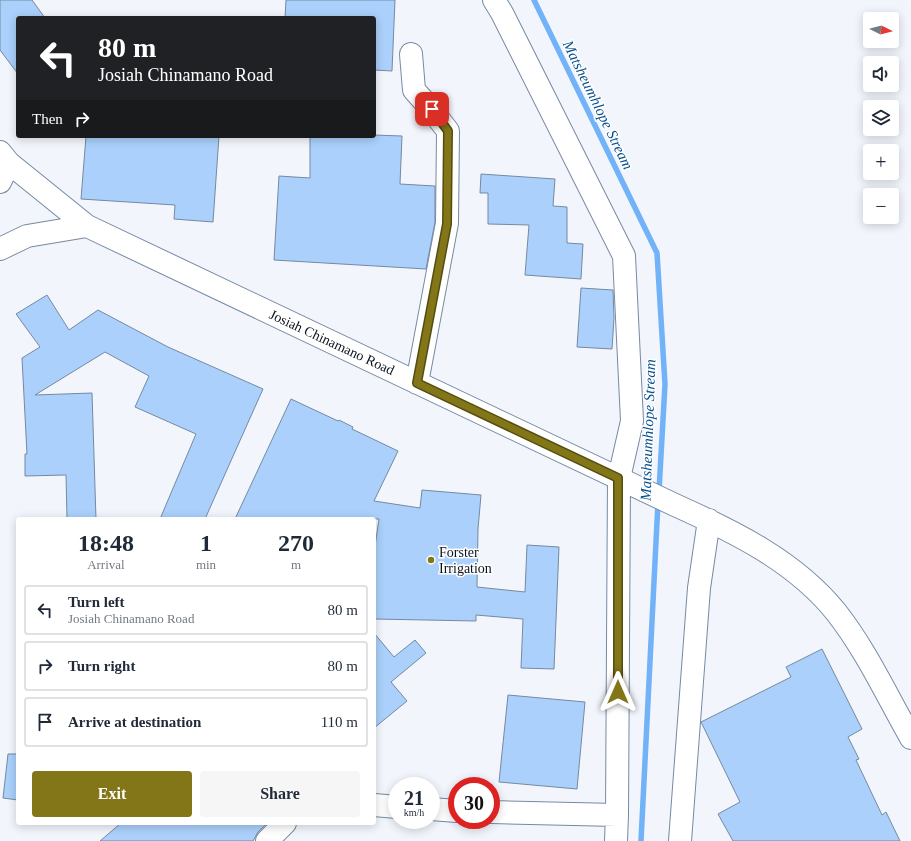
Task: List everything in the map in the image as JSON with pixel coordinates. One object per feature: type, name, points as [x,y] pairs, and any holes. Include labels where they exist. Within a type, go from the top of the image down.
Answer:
[{"type":"street","points":[[494,0],[502,13],[624,256],[632,421],[623,480],[616,841]]},
{"type":"street","points":[[410,54],[414,90],[432,109],[448,131],[447,224],[417,383]]},
{"type":"street","name":"Josiah Chinamano Road","points":[[3,166],[87,226],[709,520],[756,545],[780,561],[805,581],[835,612],[857,643],[911,738]]},
{"type":"street","points":[[0,249],[28,236],[87,226]]},
{"type":"street","points":[[680,841],[699,588],[709,520]]},
{"type":"street","points":[[376,805],[388,806]]},
{"type":"street","points":[[500,812],[617,815]]},
{"type":"street","points":[[267,841],[283,825]]},
{"type":"building","points":[[0,0],[32,0],[44,16],[16,16],[16,71],[0,50]]},
{"type":"building","points":[[286,0],[395,0],[392,71],[376,70],[376,16],[285,16]]},
{"type":"building","points":[[376,135],[402,136],[400,184],[435,186],[435,222],[426,269],[274,260],[279,176],[310,178],[310,138],[376,138]]},
{"type":"building","points":[[86,138],[219,138],[213,222],[174,219],[175,205],[81,199]]},
{"type":"building","points":[[481,174],[555,179],[553,206],[567,207],[567,243],[583,244],[581,279],[525,275],[529,225],[488,224],[488,193],[480,193]]},
{"type":"building","points":[[581,288],[613,290],[614,318],[612,349],[577,347]]},
{"type":"building","points":[[47,295],[69,330],[98,310],[168,347],[263,389],[206,517],[161,517],[196,434],[135,407],[149,376],[105,352],[35,395],[92,393],[96,517],[67,517],[66,475],[25,476],[25,454],[27,454],[22,358],[40,347],[16,314]]},
{"type":"building","points":[[291,399],[338,421],[339,420],[353,427],[352,429],[398,451],[374,501],[420,508],[422,490],[481,495],[478,529],[477,587],[525,592],[527,545],[559,547],[554,669],[521,668],[523,619],[476,615],[476,621],[376,619],[376,539],[379,519],[376,519],[376,517],[236,517]]},
{"type":"building","points":[[376,635],[394,657],[415,640],[426,653],[391,682],[407,701],[376,726]]},
{"type":"building","points":[[822,649],[862,729],[848,737],[859,759],[856,760],[882,815],[886,812],[900,841],[733,841],[718,814],[740,802],[701,722],[791,677],[786,667]]},
{"type":"building","points":[[508,695],[585,702],[577,789],[500,782]]},
{"type":"building","points":[[8,754],[16,754],[16,800],[3,798]]},
{"type":"building","points":[[119,825],[265,825],[258,832],[253,841],[100,841]]},
{"type":"waterway","name":"Matsheumhlope Stream","points":[[534,0],[657,253],[665,384],[659,491]]},
{"type":"waterway","name":"Matsheumhlope Stream","points":[[641,841],[658,502]]},
{"type":"place","name":"Forster Irrigation","points":[[431,560]]},
{"type":"route","points":[[432,109],[448,131],[447,224],[417,383],[618,478],[618,692]]}]
